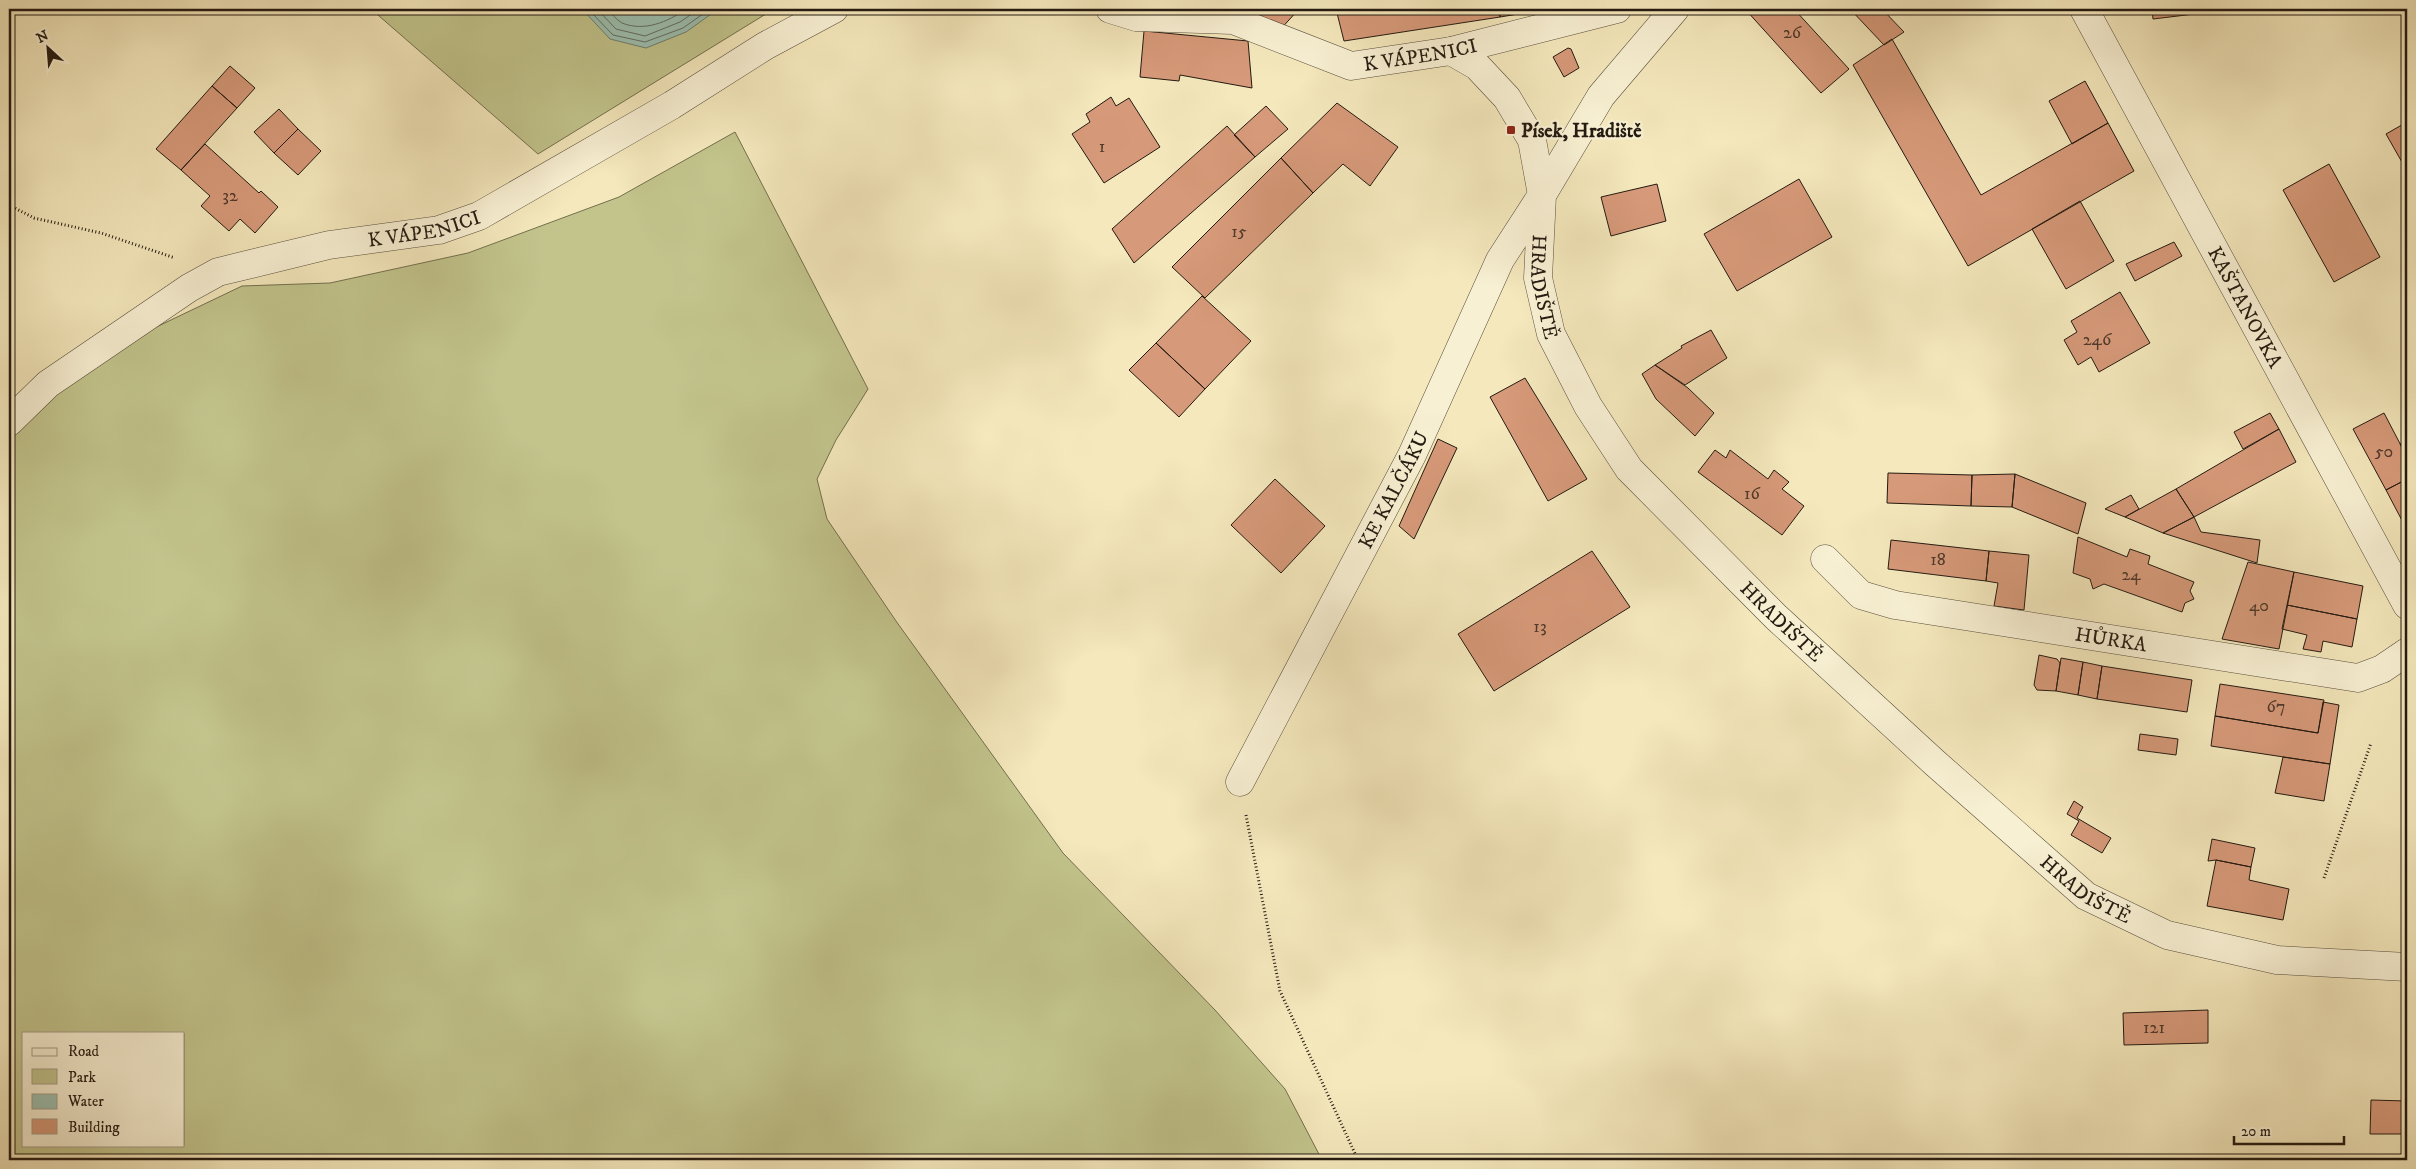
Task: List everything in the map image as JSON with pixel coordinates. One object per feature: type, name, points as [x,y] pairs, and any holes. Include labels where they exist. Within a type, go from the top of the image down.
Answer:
[{"type":"street","name":"K VÁPENICI","points":[[9,422],[48,384],[189,288],[218,272],[329,245],[439,230],[479,216],[672,105],[765,46],[834,9]]},
{"type":"street","name":"K VÁPENICI","points":[[1110,9],[1136,17],[1233,20],[1352,66],[1451,51],[1617,9]]},
{"type":"street","name":"HRADIŠTĚ","points":[[1675,9],[1601,96],[1542,195],[1538,278],[1551,334],[1588,406],[1629,469],[1776,617],[1935,763],[2086,896],[2168,935],[2277,960],[2407,967]]},
{"type":"street","name":"KAŠTANOVKA","points":[[2084,9],[2407,605]]},
{"type":"street","points":[[1451,51],[1478,66],[1507,98],[1532,140],[1542,195]]},
{"type":"street","name":"KE KALČÁKU","points":[[1240,782],[1412,455],[1500,260],[1542,195]]},
{"type":"street","name":"HŮRKA","points":[[1825,559],[1860,595],[1896,605],[2358,678],[2382,669],[2407,652]]},
{"type":"path","points":[[9,205],[34,218],[101,234],[218,272]]},
{"type":"path","points":[[2324,878],[2371,743]]},
{"type":"path","points":[[1240,782],[1280,991],[1358,1160]]},
{"type":"green space","points":[[371,9],[774,9],[538,154]]},
{"type":"green space","points":[[735,132],[868,389],[836,440],[817,479],[827,519],[896,621],[1063,853],[1215,1010],[1285,1089],[1322,1160],[9,1160],[9,434],[30,409],[127,341],[242,286],[330,283],[468,253],[619,197]]},
{"type":"water","points":[[582,9],[718,9],[686,32],[646,48],[610,39]]},
{"type":"building","points":[[1254,9],[1299,9],[1278,32]]},
{"type":"building","points":[[1336,9],[1499,9],[1500,17],[1344,41]]},
{"type":"building","points":[[1499,9],[1549,9],[1500,17]]},
{"type":"building","points":[[1745,9],[1794,9],[1849,69],[1821,93]]},
{"type":"building","points":[[1850,9],[1882,9],[1904,32],[1884,45]]},
{"type":"building","points":[[2152,9],[2210,9],[2211,12],[2153,19]]},
{"type":"building","points":[[1144,31],[1248,41],[1252,88],[1180,75],[1179,81],[1140,77]]},
{"type":"building","points":[[1892,39],[1981,195],[2108,123],[2134,171],[1968,266],[1853,65]]},
{"type":"building","points":[[1568,48],[1571,49],[1579,68],[1564,77],[1553,57]]},
{"type":"building","points":[[230,66],[255,88],[237,108],[212,86]]},
{"type":"building","points":[[2085,81],[2108,123],[2072,144],[2049,101]]},
{"type":"building","points":[[212,86],[237,108],[181,170],[156,149]]},
{"type":"building","points":[[1111,97],[1116,106],[1129,98],[1160,147],[1104,183],[1072,134],[1090,122],[1086,114]]},
{"type":"building","points":[[1337,103],[1398,147],[1370,186],[1343,164],[1313,193],[1281,158]]},
{"type":"building","points":[[1266,106],[1288,129],[1255,157],[1234,135]]},
{"type":"building","points":[[279,109],[298,129],[274,153],[254,132]]},
{"type":"building","points":[[2407,122],[2407,171],[2386,134]]},
{"type":"building","points":[[1227,126],[1255,157],[1134,263],[1112,229]]},
{"type":"building","points":[[298,129],[321,151],[298,175],[274,153]]},
{"type":"building","points":[[205,144],[259,193],[261,191],[278,207],[255,233],[240,219],[229,231],[201,206],[210,196],[181,170]]},
{"type":"building","points":[[1281,158],[1313,193],[1205,298],[1172,267]]},
{"type":"building","points":[[2329,164],[2380,257],[2334,282],[2283,190]]},
{"type":"building","points":[[1799,179],[1832,237],[1737,291],[1704,234]]},
{"type":"building","points":[[1657,184],[1666,221],[1611,236],[1601,197]]},
{"type":"building","points":[[2080,201],[2114,261],[2066,289],[2032,229]]},
{"type":"building","points":[[2174,242],[2182,256],[2135,281],[2126,264]]},
{"type":"building","points":[[2120,292],[2150,343],[2099,372],[2091,357],[2078,365],[2064,340],[2077,332],[2071,321]]},
{"type":"building","points":[[1202,296],[1251,341],[1205,389],[1156,343]]},
{"type":"building","points":[[1711,330],[1727,358],[1685,385],[1655,365],[1682,348],[1681,346]]},
{"type":"building","points":[[1156,343],[1205,389],[1179,417],[1129,370]]},
{"type":"building","points":[[1655,365],[1688,388],[1714,413],[1695,436],[1656,399],[1642,374]]},
{"type":"building","points":[[1525,378],[1587,479],[1548,501],[1490,397]]},
{"type":"building","points":[[2270,413],[2279,429],[2243,449],[2234,432]]},
{"type":"building","points":[[2384,413],[2407,457],[2407,479],[2386,490],[2353,429]]},
{"type":"building","points":[[2279,429],[2296,462],[2194,517],[2176,489]]},
{"type":"building","points":[[1438,439],[1457,448],[1414,539],[1399,526]]},
{"type":"building","points":[[2407,440],[2407,457],[2400,444]]},
{"type":"building","points":[[1715,450],[1726,458],[1730,450],[1768,479],[1774,470],[1789,482],[1782,489],[1804,506],[1782,535],[1698,472]]},
{"type":"building","points":[[1888,473],[1972,475],[1971,506],[1887,503]]},
{"type":"building","points":[[2015,474],[2086,503],[2078,534],[2012,507]]},
{"type":"building","points":[[2015,474],[2012,507],[1971,506],[1972,475]]},
{"type":"building","points":[[1275,479],[1325,526],[1281,573],[1231,525]]},
{"type":"building","points":[[2407,479],[2407,530],[2386,490]]},
{"type":"building","points":[[2176,489],[2194,517],[2163,533],[2125,517]]},
{"type":"building","points":[[2131,495],[2139,509],[2125,517],[2105,509]]},
{"type":"building","points":[[2194,517],[2201,532],[2260,540],[2257,563],[2163,533]]},
{"type":"building","points":[[2078,537],[2127,557],[2130,549],[2150,556],[2148,564],[2194,582],[2190,591],[2194,599],[2185,603],[2182,612],[2104,584],[2093,589],[2090,579],[2073,573]]},
{"type":"building","points":[[1891,540],[1989,551],[1986,581],[1888,569]]},
{"type":"building","points":[[1592,551],[1630,607],[1494,691],[1458,634]]},
{"type":"building","points":[[1989,551],[2029,555],[2024,610],[1994,606],[1998,583],[1986,581]]},
{"type":"building","points":[[2248,562],[2294,572],[2279,649],[2222,639]]},
{"type":"building","points":[[2294,572],[2363,586],[2357,619],[2287,605]]},
{"type":"building","points":[[2287,605],[2357,619],[2352,647],[2323,641],[2321,652],[2303,649],[2307,635],[2282,629]]},
{"type":"building","points":[[2039,655],[2057,659],[2060,663],[2056,691],[2037,690],[2034,685]]},
{"type":"building","points":[[2061,658],[2083,662],[2078,695],[2056,691]]},
{"type":"building","points":[[2083,662],[2102,666],[2097,699],[2078,695]]},
{"type":"building","points":[[2102,666],[2192,680],[2187,712],[2097,699]]},
{"type":"building","points":[[2220,684],[2324,700],[2318,733],[2215,716]]},
{"type":"building","points":[[2323,702],[2339,705],[2330,764],[2211,746],[2215,716],[2318,733]]},
{"type":"building","points":[[2140,734],[2178,739],[2176,755],[2138,750]]},
{"type":"building","points":[[2283,757],[2330,764],[2324,801],[2275,793]]},
{"type":"building","points":[[2074,801],[2083,807],[2077,818],[2111,838],[2102,853],[2071,835],[2079,821],[2067,814]]},
{"type":"building","points":[[2212,839],[2255,848],[2251,867],[2216,860],[2208,861]]},
{"type":"building","points":[[2216,860],[2251,867],[2249,880],[2289,889],[2283,920],[2207,906]]},
{"type":"building","points":[[2208,1010],[2208,1043],[2124,1045],[2123,1013]]},
{"type":"building","points":[[2371,1100],[2407,1101],[2407,1134],[2370,1134]]},
{"type":"place","name":"Písek, Hradiště","points":[[1511,130]]}]
